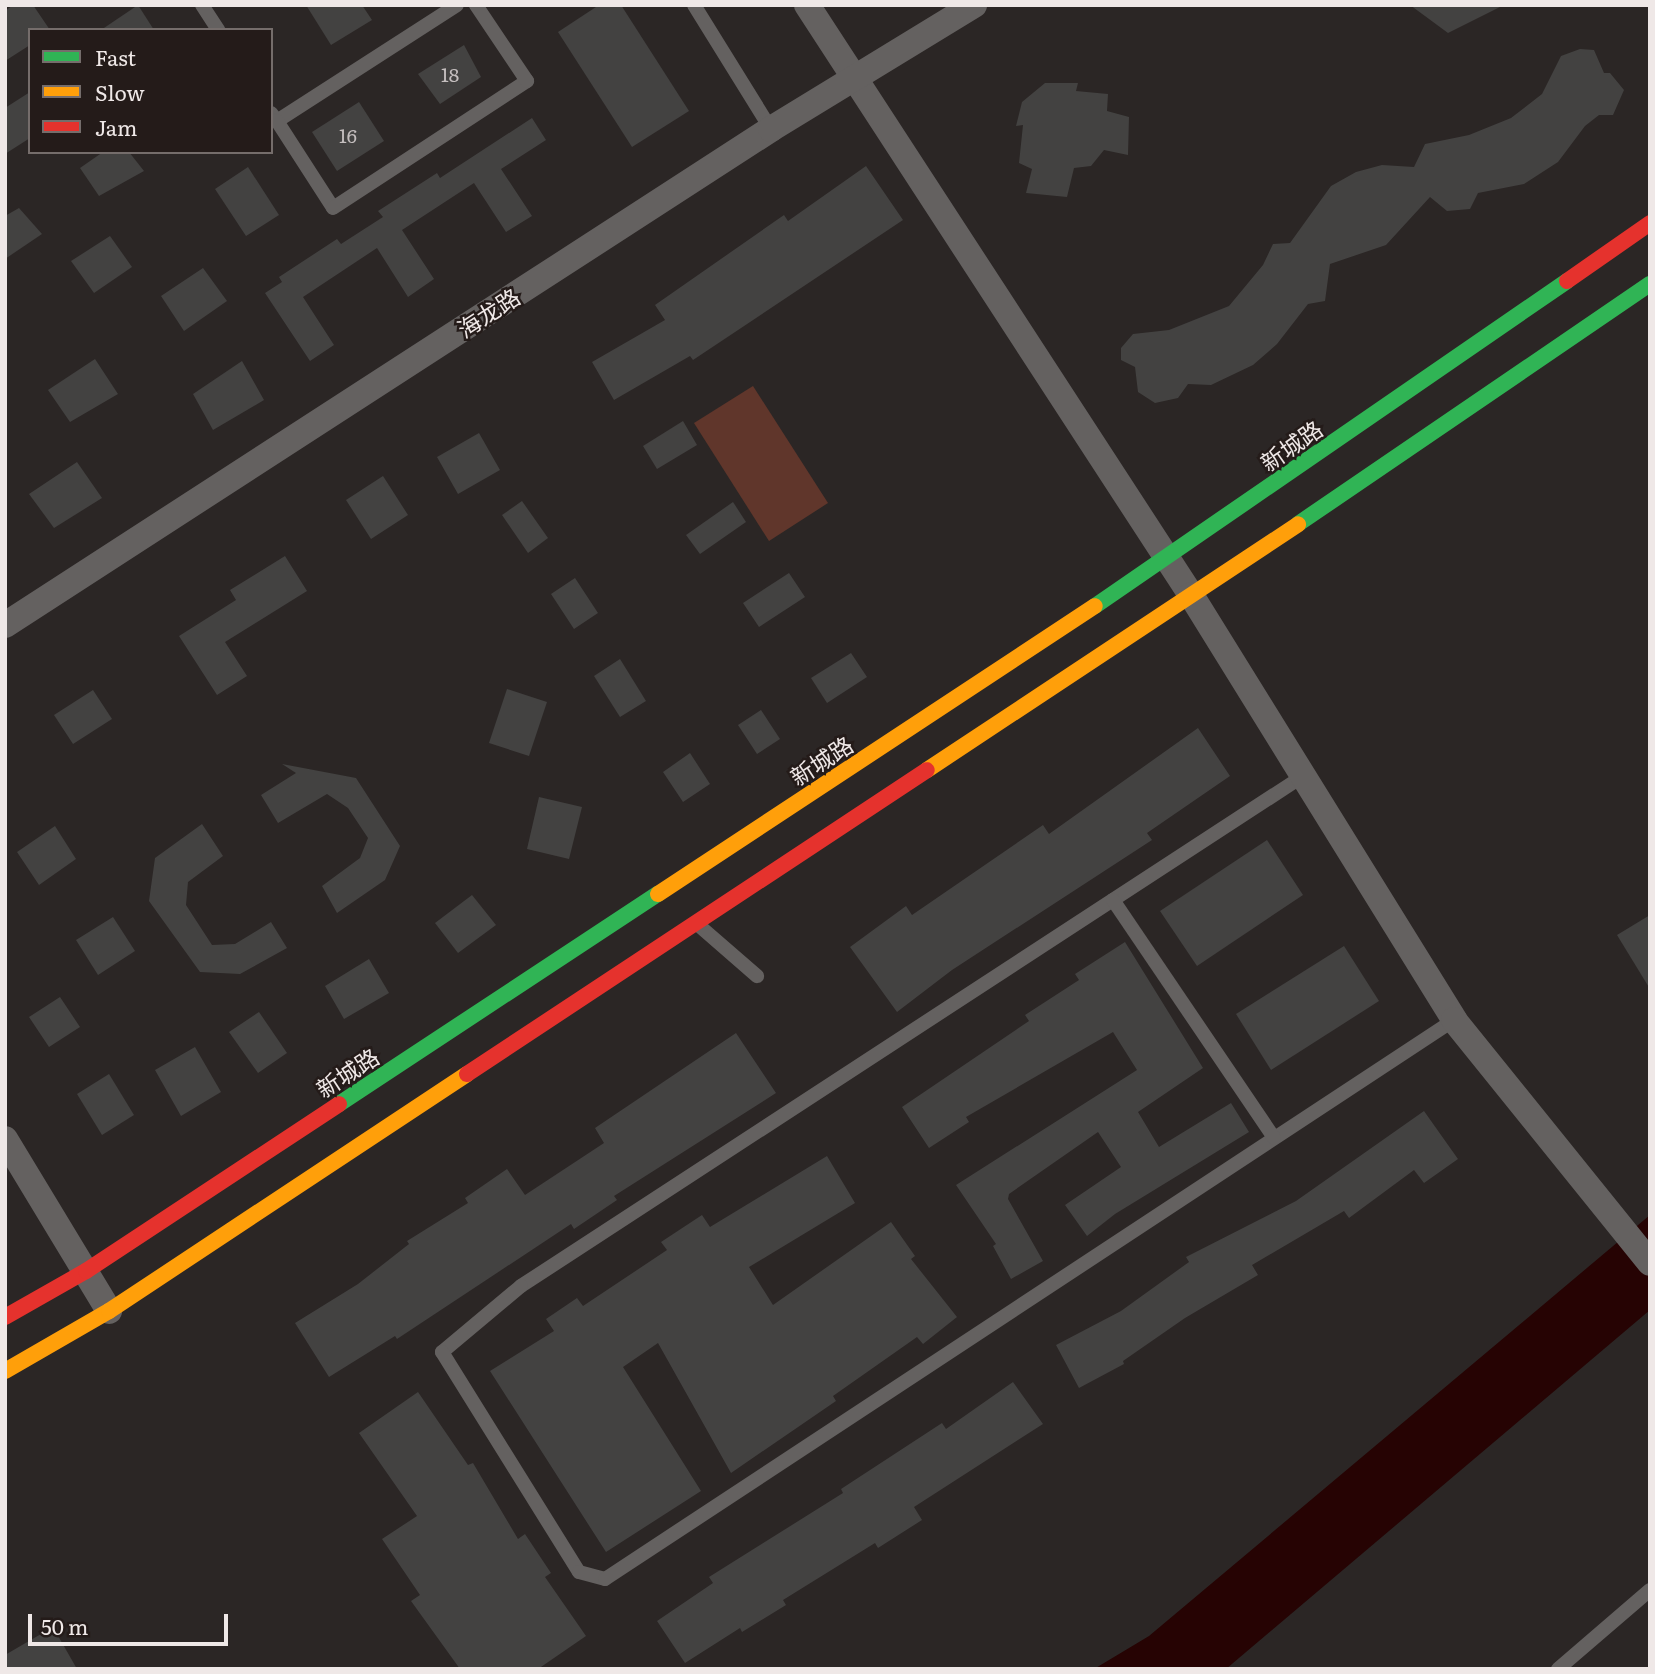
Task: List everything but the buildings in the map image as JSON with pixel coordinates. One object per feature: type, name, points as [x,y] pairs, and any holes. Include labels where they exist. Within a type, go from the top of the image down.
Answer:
[{"type":"main road","name":"新城路","points":[[5,1317],[86,1271],[1166,559],[1650,223]]},
{"type":"main road","points":[[5,1371],[109,1311],[1464,414],[1650,284]]},
{"type":"street","points":[[807,5],[1191,594],[1454,1020],[1650,1263]]},
{"type":"street","name":"海龙路","points":[[5,625],[771,129],[974,5]]},
{"type":"street","points":[[5,1139],[109,1311]]},
{"type":"lane","points":[[202,5],[217,28]]},
{"type":"lane","points":[[457,5],[274,117],[333,208],[527,82],[476,5]]},
{"type":"lane","points":[[694,5],[771,129]]},
{"type":"lane","points":[[1303,776],[520,1286],[442,1352],[579,1572],[605,1579],[1454,1020]]},
{"type":"lane","points":[[1113,900],[1274,1138]]},
{"type":"lane","points":[[695,922],[757,976]]},
{"type":"lane","points":[[1558,1669],[1584,1651],[1650,1590]]},
{"type":"shaded area","points":[[753,386],[828,503],[769,541],[694,423]]},
{"type":"shaded area","points":[[1650,1215],[1650,1310],[1226,1669],[1094,1669],[1149,1636]]},
{"type":"traffic: fast","points":[[1095,606],[1567,281]]},
{"type":"traffic: fast","points":[[1298,524],[1650,284]]},
{"type":"traffic: fast","points":[[339,1104],[658,894]]},
{"type":"traffic: slow","points":[[927,770],[1298,524]]},
{"type":"traffic: slow","points":[[658,894],[1095,606]]},
{"type":"traffic: slow","points":[[5,1371],[109,1311],[467,1074]]},
{"type":"traffic: jam","points":[[1567,281],[1650,223]]},
{"type":"traffic: jam","points":[[467,1074],[927,770]]},
{"type":"traffic: jam","points":[[5,1317],[86,1271],[339,1104]]}]
